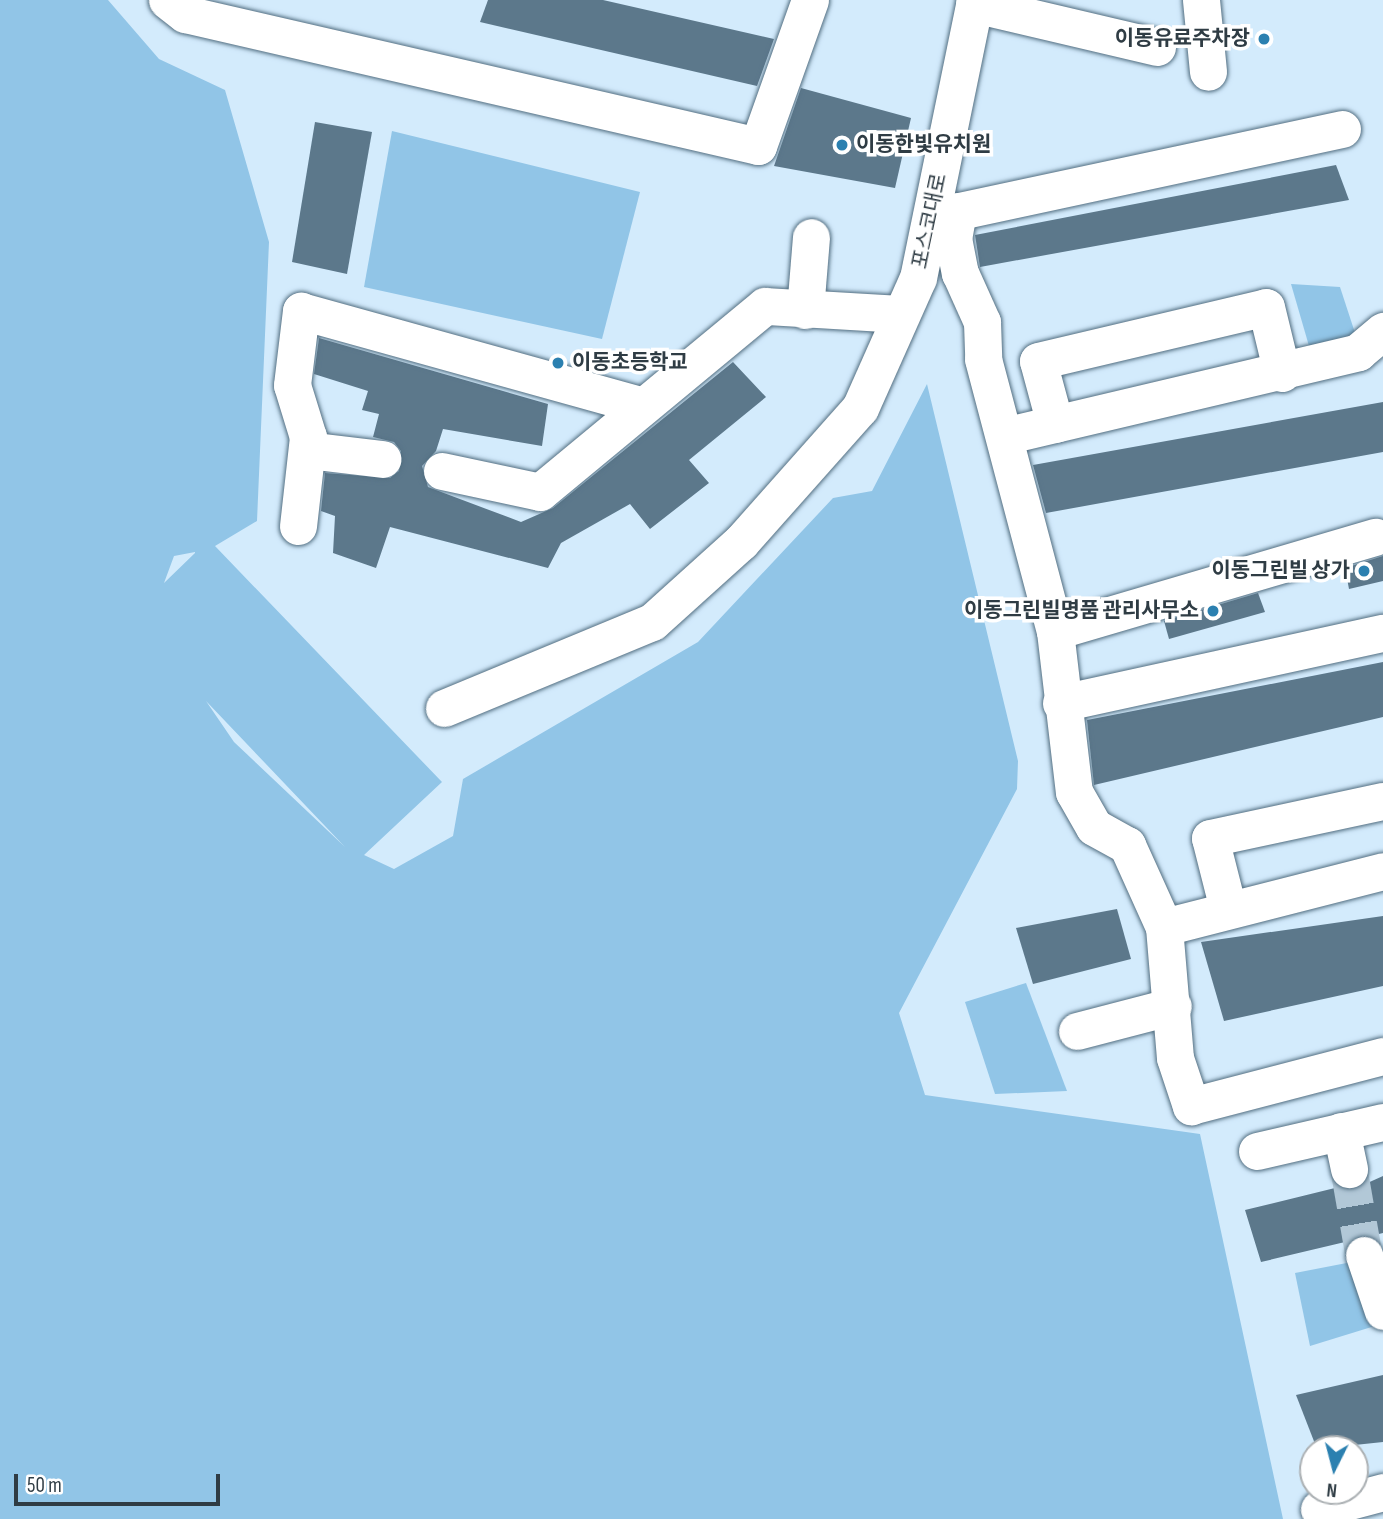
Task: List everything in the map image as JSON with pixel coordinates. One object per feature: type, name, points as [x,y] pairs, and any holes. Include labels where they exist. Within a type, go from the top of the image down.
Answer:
[{"type":"street","points":[[167,0],[185,14],[758,146],[810,0]]},
{"type":"street","points":[[1201,0],[1208,72]]},
{"type":"street","points":[[975,2],[1157,47]]},
{"type":"street","name":"포스코대로","points":[[444,708],[652,622],[741,542],[860,408],[899,314],[918,278],[975,2]]},
{"type":"street","points":[[1342,129],[958,211],[953,238],[960,273],[982,322],[983,359],[1008,435],[1055,631],[1061,703],[1074,792],[1094,827],[1128,845],[1164,927],[1173,1006],[1175,1058],[1191,1106],[1383,1056]]},
{"type":"street","points":[[805,310],[811,237]]},
{"type":"street","points":[[442,471],[540,492],[640,405],[765,306],[899,314]]},
{"type":"street","points":[[1055,424],[1038,361],[1266,307],[1282,373]]},
{"type":"street","points":[[298,526],[307,450],[292,385],[301,311],[640,405]]},
{"type":"street","points":[[1008,435],[1282,373],[1358,352],[1381,316]]},
{"type":"street","points":[[307,450],[383,458]]},
{"type":"street","points":[[1055,631],[1375,537]]},
{"type":"street","points":[[1061,703],[1383,633]]},
{"type":"street","points":[[1228,909],[1210,838],[1383,802]]},
{"type":"street","points":[[1164,927],[1383,871]]},
{"type":"street","points":[[1077,1031],[1173,1006]]},
{"type":"street","points":[[1257,1151],[1383,1122]]},
{"type":"street","points":[[1341,1131],[1349,1169]]},
{"type":"street","points":[[1373,1268],[1383,1311]]},
{"type":"street","points":[[1319,1508],[1383,1492]]},
{"type":"shaded area","points":[[0,0],[108,0],[159,59],[225,90],[269,242],[257,521],[215,546],[442,782],[364,855],[394,869],[453,836],[463,779],[698,642],[833,498],[872,491],[927,384],[1018,761],[1017,789],[899,1013],[925,1095],[1200,1134],[1283,1519],[0,1519]],"holes":[[[195,553],[164,583],[174,556]],[[206,701],[345,847],[234,742]]]},
{"type":"shaded area","points":[[392,131],[640,192],[602,339],[364,287]]},
{"type":"shaded area","points":[[1291,284],[1340,287],[1356,336],[1309,346]]},
{"type":"shaded area","points":[[1026,983],[1067,1091],[995,1094],[965,1002]]},
{"type":"shaded area","points":[[1357,1261],[1378,1325],[1310,1346],[1295,1273]]},
{"type":"building","points":[[488,0],[603,0],[774,39],[757,86],[480,22]]},
{"type":"building","name":"이동한빛유치원","points":[[801,88],[911,118],[895,188],[774,166]]},
{"type":"building","points":[[315,122],[372,132],[347,274],[292,262]]},
{"type":"building","points":[[1336,165],[1349,200],[980,267],[975,235]]},
{"type":"building","points":[[319,338],[548,404],[542,446],[443,429],[436,451],[422,466],[428,487],[521,522],[553,508],[733,362],[766,397],[689,460],[709,483],[650,529],[630,504],[561,543],[548,568],[390,527],[376,568],[333,553],[335,516],[321,511],[325,473],[390,478],[399,471],[401,451],[394,442],[373,437],[379,414],[362,410],[368,391],[314,374]]},
{"type":"building","points":[[1383,402],[1383,452],[1046,513],[1033,465]]},
{"type":"building","name":"이동그린빌 상가","points":[[1383,556],[1383,581],[1349,589],[1345,568]]},
{"type":"building","name":"이동그린빌명품 관리사무소","points":[[1258,593],[1265,612],[1169,639],[1164,621]]},
{"type":"building","points":[[1383,662],[1383,717],[1094,785],[1087,720]]},
{"type":"building","points":[[1117,909],[1131,959],[1033,984],[1016,928]]},
{"type":"building","points":[[1383,916],[1383,986],[1224,1021],[1201,942]]},
{"type":"building","points":[[1383,1176],[1383,1233],[1261,1262],[1245,1210],[1339,1187],[1354,1189]]},
{"type":"building","points":[[1383,1375],[1383,1442],[1369,1443],[1369,1435],[1312,1435],[1296,1395]]},
{"type":"tunnel","points":[[1349,1169],[1364,1255]]},
{"type":"place","name":"이동유료주차장","points":[[1264,39]]},
{"type":"place","name":"이동한빛유치원","points":[[842,145]]},
{"type":"place","name":"이동초등학교","points":[[558,363]]},
{"type":"place","name":"이동그린빌 상가","points":[[1364,571]]},
{"type":"place","name":"이동그린빌명품 관리사무소","points":[[1213,611]]}]
